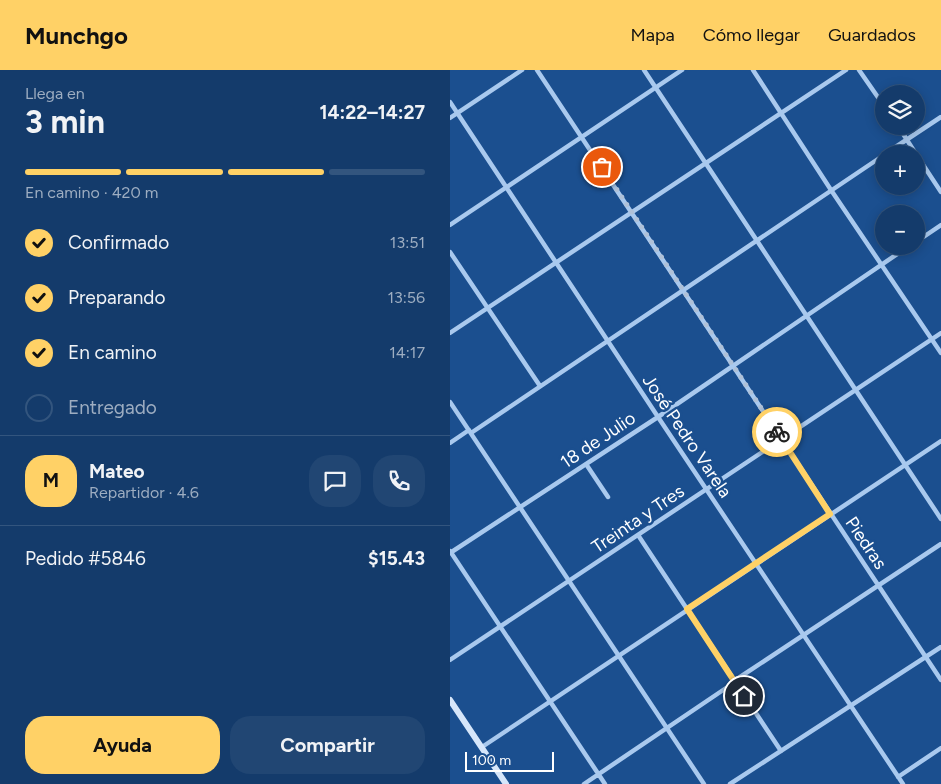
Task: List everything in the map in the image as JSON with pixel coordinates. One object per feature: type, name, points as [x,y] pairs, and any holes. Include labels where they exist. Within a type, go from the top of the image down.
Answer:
[{"type":"main road","points":[[450,700],[506,784]]},
{"type":"street","points":[[450,118],[522,70]]},
{"type":"street","name":"Piedras","points":[[537,70],[941,680]]},
{"type":"street","points":[[644,70],[941,518]]},
{"type":"street","points":[[450,225],[682,70]]},
{"type":"street","points":[[753,70],[941,353]]},
{"type":"street","points":[[450,333],[846,70]]},
{"type":"street","points":[[859,70],[875,93]]},
{"type":"street","name":"José Pedro Varela","points":[[450,102],[903,784]]},
{"type":"street","points":[[899,145],[941,117]]},
{"type":"street","points":[[904,135],[910,145]]},
{"type":"street","points":[[450,443],[608,342],[683,289],[875,161]]},
{"type":"street","points":[[925,168],[941,192]]},
{"type":"street","points":[[925,236],[941,225]]},
{"type":"street","points":[[450,252],[540,386]]},
{"type":"street","name":"18 de Julio","points":[[450,552],[658,417],[896,255]]},
{"type":"street","name":"Treinta y Tres","points":[[450,660],[941,333]]},
{"type":"street","points":[[450,402],[704,784]]},
{"type":"street","points":[[482,747],[941,441]]},
{"type":"street","points":[[586,464],[608,497]]},
{"type":"street","points":[[638,535],[781,751]]},
{"type":"street","points":[[584,784],[941,544]]},
{"type":"street","points":[[450,552],[605,784]]},
{"type":"street","points":[[730,784],[941,646]]},
{"type":"street","points":[[898,777],[941,748]]},
{"type":"way so far","points":[[602,167],[777,432]]},
{"type":"route","points":[[744,696],[687,609],[830,514],[777,432]]}]
